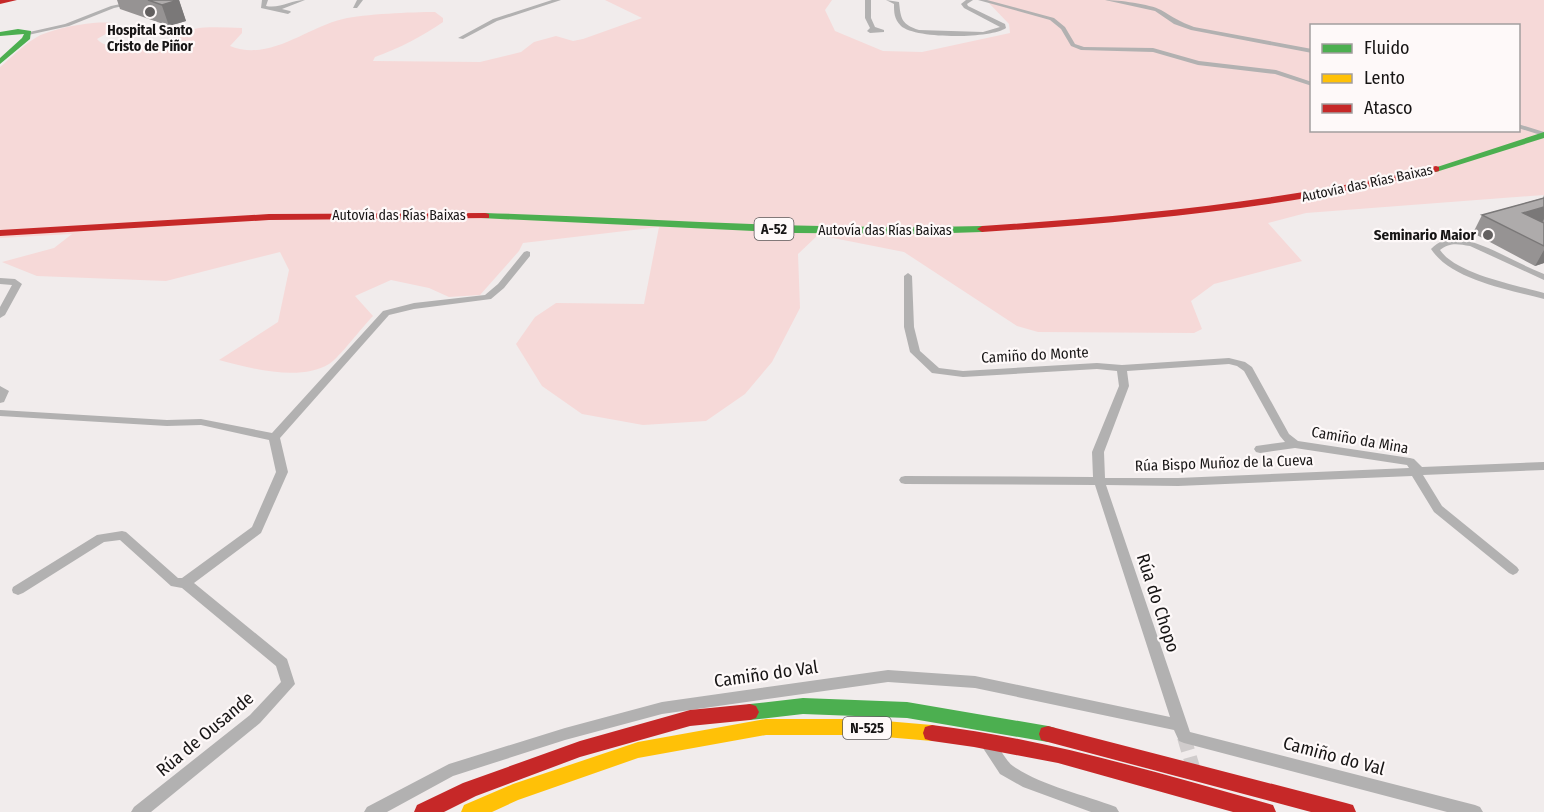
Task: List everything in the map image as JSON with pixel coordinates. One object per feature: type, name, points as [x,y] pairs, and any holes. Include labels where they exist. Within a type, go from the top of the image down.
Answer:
[{"type":"main road","points":[[0,2],[13,0]]},
{"type":"main road","points":[[0,34],[18,31],[28,33],[26,39],[0,63]]},
{"type":"main road","name":"Autovía das Rías Baixas","points":[[1520,127],[1544,119]]},
{"type":"main road","name":"Autovía das Rías Baixas","points":[[232,205],[426,203],[847,218],[1045,213],[1156,205],[1317,182],[1425,158],[1505,132]]},
{"type":"main road","name":"Autovía das Rías Baixas","points":[[0,232],[193,219],[371,214],[543,217],[782,230],[896,232],[1011,228],[1232,207],[1400,177],[1473,159],[1543,138]]},
{"type":"main road","name":"N-525","points":[[424,812],[470,789],[591,746],[690,718],[803,706],[907,710],[1042,732],[1346,812]]},
{"type":"main road","name":"N-525","points":[[471,812],[513,793],[638,750],[766,727],[862,727],[960,736],[1052,754],[1266,812]]},
{"type":"street","points":[[28,33],[67,25],[113,7],[148,0]]},
{"type":"street","points":[[265,0],[262,7],[288,12]]},
{"type":"street","points":[[256,12],[275,9],[302,0]]},
{"type":"street","points":[[355,7],[360,0]]},
{"type":"street","points":[[461,38],[495,20],[558,0]]},
{"type":"street","points":[[889,0],[897,3],[897,18],[907,29],[924,34],[994,32],[1003,28]]},
{"type":"street","points":[[970,0],[965,3],[965,7],[992,21],[992,26]]},
{"type":"street","points":[[981,0],[1052,20],[1063,28],[1073,45],[1088,50],[1153,50],[1198,63],[1276,72],[1310,84]]},
{"type":"street","points":[[1108,0],[1157,10],[1176,23],[1193,29],[1310,51]]},
{"type":"street","points":[[869,1],[868,18],[873,28]]},
{"type":"street","points":[[981,15],[1000,22],[1003,28]]},
{"type":"street","points":[[963,33],[992,26],[1003,28]]},
{"type":"street","points":[[1520,129],[1543,138]]},
{"type":"street","points":[[1544,277],[1473,244],[1442,243],[1435,249],[1442,259],[1461,270],[1544,296]]},
{"type":"street","points":[[274,437],[386,313],[414,306],[488,297],[501,286],[527,254]]},
{"type":"street","name":"Camiño do Monte","points":[[908,276],[909,327],[915,352],[936,371],[963,374],[1097,366],[1122,368]]},
{"type":"street","points":[[0,281],[12,281],[17,284],[0,315]]},
{"type":"street","name":"Camiño da Mina","points":[[1122,368],[1229,361],[1241,364],[1248,369],[1285,436],[1294,444],[1410,462],[1417,471]]},
{"type":"street","points":[[1099,481],[1098,452],[1124,386],[1122,368]]},
{"type":"street","points":[[0,389],[4,391],[0,400]]},
{"type":"street","points":[[0,413],[201,423],[274,437]]},
{"type":"street","points":[[185,583],[257,530],[282,472],[274,437]]},
{"type":"street","points":[[1260,449],[1294,444]]},
{"type":"street","name":"Rúa Bispo Muñoz de la Cueva","points":[[904,480],[1178,482],[1544,466]]},
{"type":"street","points":[[1417,471],[1438,509],[1513,570]]},
{"type":"street","name":"Rúa do Chopo","points":[[1099,481],[1182,731]]},
{"type":"street","name":"Rúa de Ousande","points":[[18,590],[101,538],[122,535],[175,583],[185,583],[282,663],[288,684],[255,719],[139,812]]},
{"type":"street","name":"Camiño do Val","points":[[372,812],[449,771],[565,734],[662,708],[888,676],[975,682],[1182,731],[1475,812]]},
{"type":"street","points":[[985,741],[1005,770],[1028,782],[1111,812]]},
{"type":"shaded area","points":[[605,0],[832,0],[825,10],[835,31],[883,51],[922,52],[1010,33],[1009,24],[986,0],[1544,0],[1544,195],[1306,213],[1268,223],[1302,261],[1214,284],[1191,301],[1202,329],[1194,333],[1038,332],[1017,326],[904,252],[818,235],[798,254],[800,308],[772,362],[745,394],[706,421],[643,425],[582,414],[542,386],[516,344],[535,317],[556,303],[644,304],[659,227],[523,243],[519,251],[480,295],[449,297],[429,288],[391,280],[355,296],[373,316],[334,360],[317,369],[289,373],[245,367],[219,360],[278,322],[289,270],[280,252],[166,281],[37,276],[2,262],[54,248],[72,234],[0,238],[0,67],[27,43],[54,30],[77,25],[117,24],[118,27],[97,39],[109,46],[136,48],[164,43],[181,33],[200,28],[242,28],[242,33],[230,46],[245,50],[259,50],[287,42],[329,23],[352,17],[435,12],[443,18],[443,22],[427,33],[375,57],[373,61],[480,62],[521,52],[534,42],[556,36],[573,41],[642,18]]},
{"type":"building","points":[[148,0],[178,0],[162,5]]},
{"type":"building","points":[[1544,198],[1544,207],[1523,213],[1544,223],[1544,246],[1482,215]]},
{"type":"tunnel","points":[[1184,737],[1194,771]]},
{"type":"traffic: fast","points":[[0,34],[18,31],[28,33],[26,39],[0,62]]},
{"type":"traffic: fast","points":[[1436,169],[1544,135]]},
{"type":"traffic: fast","points":[[485,216],[858,231],[982,229]]},
{"type":"traffic: fast","points":[[750,712],[803,706],[907,710],[1048,734]]},
{"type":"traffic: slow","points":[[471,812],[513,793],[638,750],[766,727],[862,727],[932,733]]},
{"type":"traffic: jam","points":[[0,2],[13,0]]},
{"type":"traffic: jam","points":[[982,229],[1211,210],[1324,193],[1436,169]]},
{"type":"traffic: jam","points":[[0,233],[269,217],[485,216]]},
{"type":"traffic: jam","points":[[424,812],[470,789],[580,749],[690,718],[750,712]]},
{"type":"traffic: jam","points":[[932,733],[974,738],[1058,755],[1266,812]]},
{"type":"traffic: jam","points":[[1048,734],[1346,812]]},
{"type":"place","name":"Hospital Santo Cristo de Piñor","points":[[150,12]]},
{"type":"place","name":"Seminario Maior","points":[[1488,235]]}]
